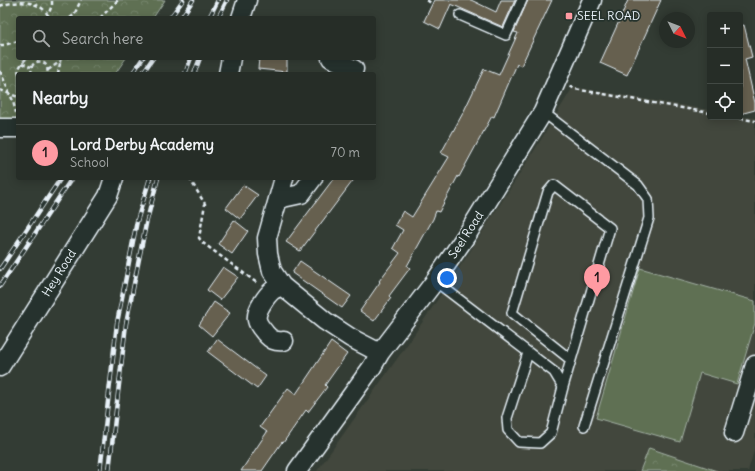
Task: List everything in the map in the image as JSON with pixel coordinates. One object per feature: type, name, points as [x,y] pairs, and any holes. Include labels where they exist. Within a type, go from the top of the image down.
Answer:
[{"type":"street","name":"Seel Road","points":[[297,471],[372,367],[380,353],[435,281],[468,233],[543,112],[592,0]]},
{"type":"street","points":[[228,72],[232,60]]},
{"type":"street","points":[[335,60],[354,69]]},
{"type":"street","name":"Hey Road","points":[[0,367],[108,196],[113,180]]},
{"type":"street","points":[[283,180],[267,238],[268,254],[276,290],[351,338],[380,353]]},
{"type":"street","points":[[278,199],[301,194],[312,180]]},
{"type":"street","points":[[276,290],[259,308],[256,318],[259,326],[275,342],[284,341]]},
{"type":"street","points":[[734,433],[755,365]]},
{"type":"lane","points":[[460,15],[506,35],[522,0]]},
{"type":"lane","points":[[543,112],[638,185],[648,199],[649,218],[584,426]]},
{"type":"lane","points":[[528,353],[507,418],[508,430],[519,442],[540,443],[551,433],[562,387],[571,360],[610,228],[554,185],[548,192],[512,313],[571,360]]},
{"type":"lane","points":[[435,281],[554,372],[562,387]]},
{"type":"path","points":[[48,16],[52,0]]},
{"type":"path","points":[[73,16],[81,0]]},
{"type":"path","points":[[102,16],[118,0]]},
{"type":"path","points":[[427,0],[432,4]]},
{"type":"path","points":[[0,6],[14,1],[33,2],[45,10],[48,16]]},
{"type":"path","points":[[0,45],[16,42]]},
{"type":"path","points":[[18,72],[18,70],[24,60]]},
{"type":"path","points":[[31,72],[31,67],[37,60]]},
{"type":"path","points":[[35,63],[43,63],[47,66],[48,70],[61,60]]},
{"type":"path","points":[[58,72],[61,60]]},
{"type":"path","points":[[22,63],[31,67]]},
{"type":"path","points":[[0,71],[11,95],[16,115]]},
{"type":"path","points":[[557,79],[575,89],[707,112]]},
{"type":"path","points":[[0,90],[16,96]]},
{"type":"path","points":[[743,119],[755,121]]},
{"type":"path","points":[[191,180],[205,204],[199,238],[203,243],[276,290]]},
{"type":"shaded area","points":[[573,87],[707,109],[707,120],[743,120],[743,116],[755,118],[755,447],[748,471],[317,471],[409,342],[469,253]]},
{"type":"green space","points":[[0,0],[165,0],[154,16],[16,16],[16,60],[125,60],[116,72],[16,72],[16,120],[0,120]]},
{"type":"green space","points":[[640,268],[755,301],[755,323],[737,384],[700,373],[680,442],[596,418]]},
{"type":"green space","points":[[649,448],[717,471],[640,471]]},
{"type":"building","points":[[434,0],[471,0],[496,12],[501,0],[515,0],[503,27],[451,4],[440,29],[424,21]]},
{"type":"building","points":[[528,0],[552,0],[521,66],[517,64],[494,117],[492,116],[439,212],[436,211],[407,266],[410,268],[389,296],[391,298],[374,321],[360,311],[380,282],[379,281],[400,253],[393,248],[403,230],[395,225],[403,211],[412,217],[449,157],[441,153],[463,113],[484,69],[499,75],[518,33],[514,32]]},
{"type":"building","points":[[628,0],[661,0],[627,75],[600,63]]},
{"type":"building","points":[[743,25],[752,57],[745,59],[755,103],[755,110],[743,113],[743,48]]},
{"type":"building","points":[[259,60],[287,60],[287,72],[258,69]]},
{"type":"building","points":[[332,180],[353,180],[300,251],[286,242]]},
{"type":"building","points":[[243,185],[258,195],[240,219],[226,208]]},
{"type":"building","points":[[234,220],[248,231],[232,254],[218,244]]},
{"type":"building","points":[[300,261],[351,296],[342,308],[292,273]]},
{"type":"building","points":[[223,267],[238,277],[220,300],[207,290]]},
{"type":"building","points":[[214,302],[230,313],[212,336],[199,325]]},
{"type":"building","points":[[217,339],[266,376],[257,389],[208,352]]},
{"type":"building","points":[[331,342],[347,354],[325,385],[327,387],[308,412],[306,410],[262,471],[241,471],[267,432],[260,427],[288,388],[296,394]]},
{"type":"railway","points":[[171,16],[183,0]]},
{"type":"railway","points":[[182,16],[193,0]]},
{"type":"railway","points":[[210,16],[218,0]]},
{"type":"railway","points":[[219,16],[227,0]]},
{"type":"railway","points":[[133,72],[142,60]]},
{"type":"railway","points":[[143,72],[152,60]]},
{"type":"railway","points":[[186,72],[190,60]]},
{"type":"railway","points":[[195,72],[199,60]]},
{"type":"railway","points":[[0,269],[60,180]]},
{"type":"railway","points":[[0,286],[71,180]]},
{"type":"railway","points":[[100,471],[117,323],[137,221],[149,180]]},
{"type":"railway","points":[[109,471],[126,324],[146,224],[157,180]]},
{"type":"place","name":"SEEL ROAD","points":[[569,16]]},
{"type":"place","name":"Lord Derby Academy","points":[[597,297]]}]
